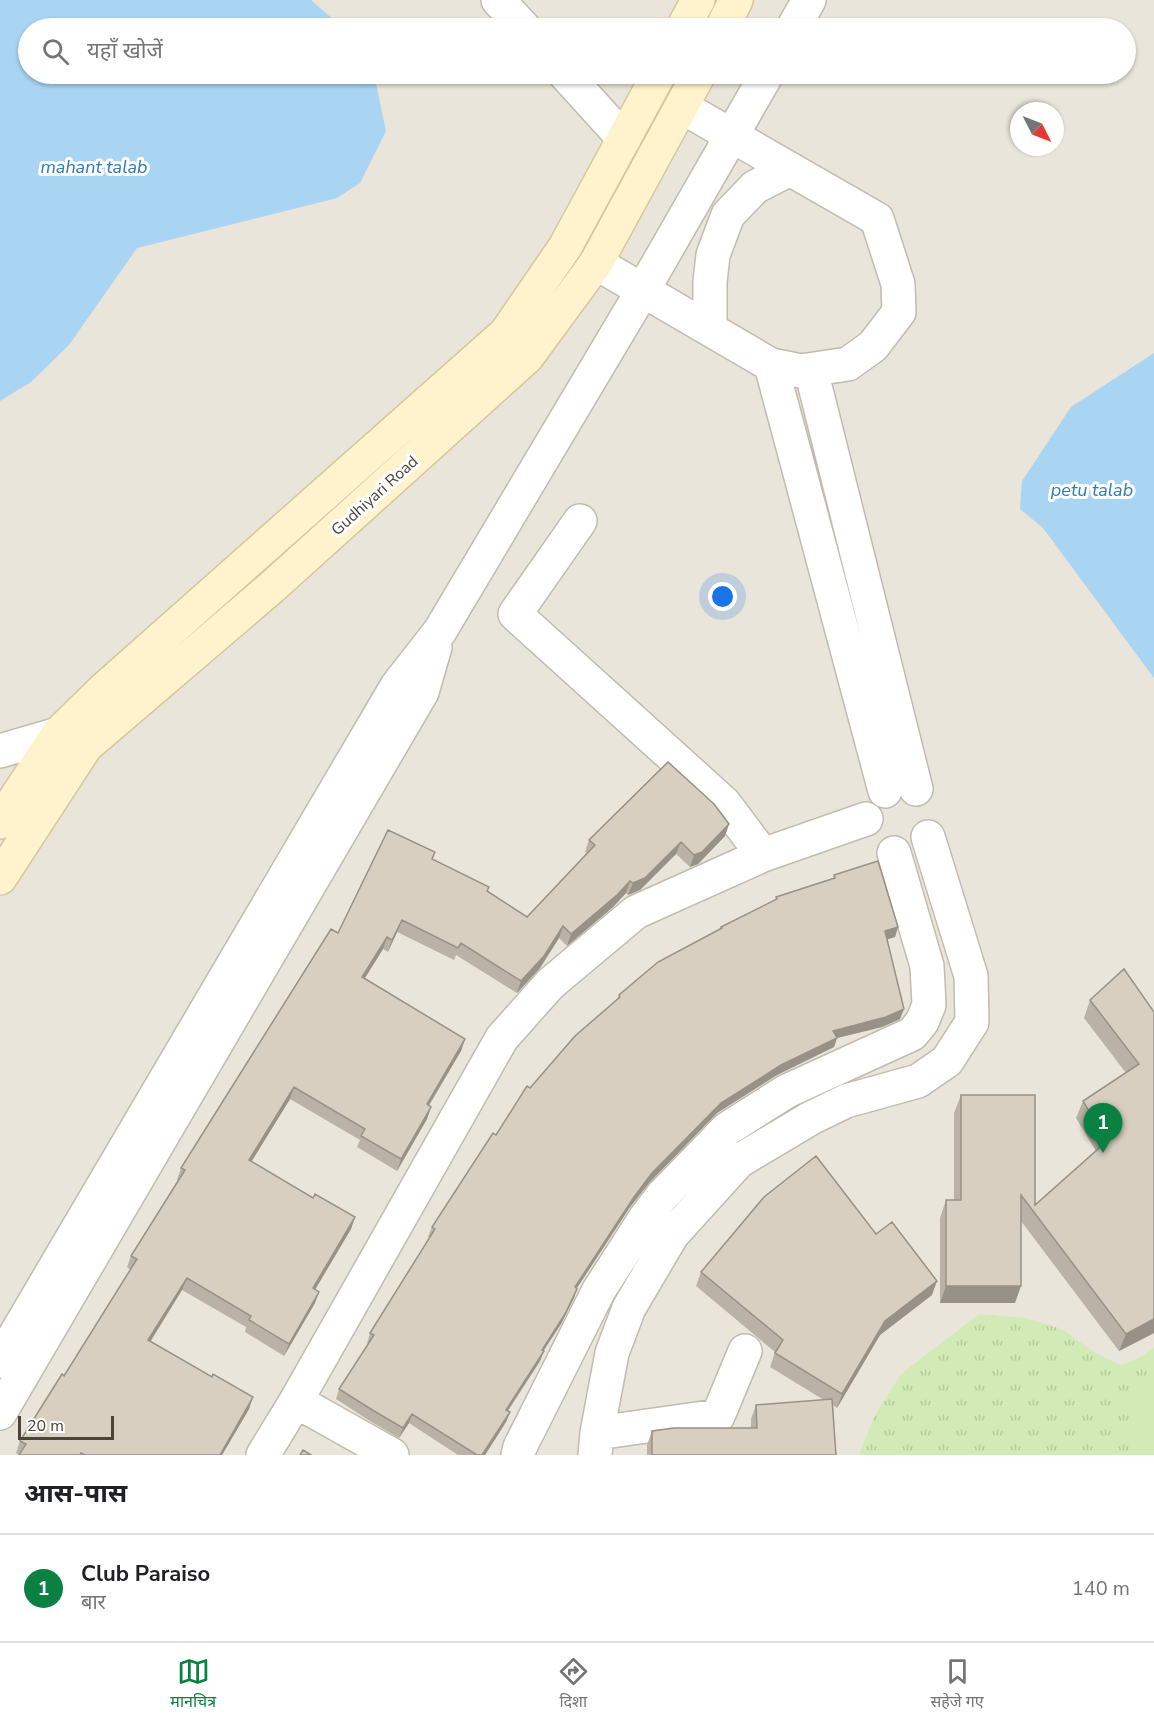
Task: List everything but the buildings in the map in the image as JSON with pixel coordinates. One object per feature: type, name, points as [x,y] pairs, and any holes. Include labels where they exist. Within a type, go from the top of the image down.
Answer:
[{"type":"street","points":[[498,0],[515,18]]},
{"type":"street","points":[[688,18],[698,0]]},
{"type":"street","points":[[727,18],[736,0]]},
{"type":"street","points":[[799,18],[809,0]]},
{"type":"street","points":[[574,84],[624,139]]},
{"type":"street","name":"Gudhiyari Road","points":[[0,878],[72,740],[103,690],[506,333],[565,247],[654,84]]},
{"type":"street","name":"Gudhiyari Road","points":[[0,822],[72,740],[272,587],[527,357],[596,263],[694,84]]},
{"type":"street","points":[[0,1361],[397,686],[440,631],[643,290],[761,84]]},
{"type":"street","points":[[596,263],[771,365],[801,371],[848,364],[873,346],[898,312],[898,284],[876,219],[682,107]]},
{"type":"street","points":[[710,328],[710,282],[713,255],[728,215],[755,187],[789,169]]},
{"type":"street","points":[[745,1351],[718,1416],[596,1444],[612,1353],[628,1308],[672,1235],[740,1161],[811,1118],[846,1101],[918,1081],[947,1061],[972,1022],[971,976],[928,837],[931,821],[927,803],[901,790],[771,365]]},
{"type":"street","points":[[811,370],[901,790]]},
{"type":"street","points":[[580,521],[514,614],[724,803],[763,855]]},
{"type":"street","points":[[0,1413],[422,692],[440,631]]},
{"type":"street","points":[[0,751],[72,740]]},
{"type":"street","points":[[901,790],[872,802],[866,819],[869,833],[878,845],[894,853],[914,850],[928,837]]},
{"type":"street","points":[[263,1455],[502,1038],[550,984],[636,912],[763,855],[866,819]]},
{"type":"street","points":[[518,1455],[599,1290],[646,1216],[662,1196],[727,1129],[787,1091],[912,1034],[922,1022],[929,1005],[927,966],[894,853]]},
{"type":"street","points":[[646,1216],[672,1235]]},
{"type":"street","points":[[296,1401],[392,1455]]},
{"type":"shaded area","points":[[0,0],[1154,0],[1154,1455],[0,1455]]},
{"type":"green space","points":[[979,1314],[1025,1318],[1062,1329],[1094,1352],[1120,1365],[1135,1360],[1154,1348],[1154,1455],[859,1455],[874,1417],[901,1374]]},
{"type":"green space","points":[[1133,1387],[1154,1388],[1154,1455],[1128,1455]]},
{"type":"water","name":"mahant talab","points":[[0,0],[311,0],[332,18],[18,18],[18,84],[376,84],[386,131],[360,183],[337,198],[137,248],[69,345],[31,382],[0,401]]},
{"type":"water","name":"petu talab","points":[[1154,353],[1154,678],[1043,528],[1020,509],[1022,481],[1071,407]]},
{"type":"place","name":"Club Paraiso","points":[[1103,1153]]}]
